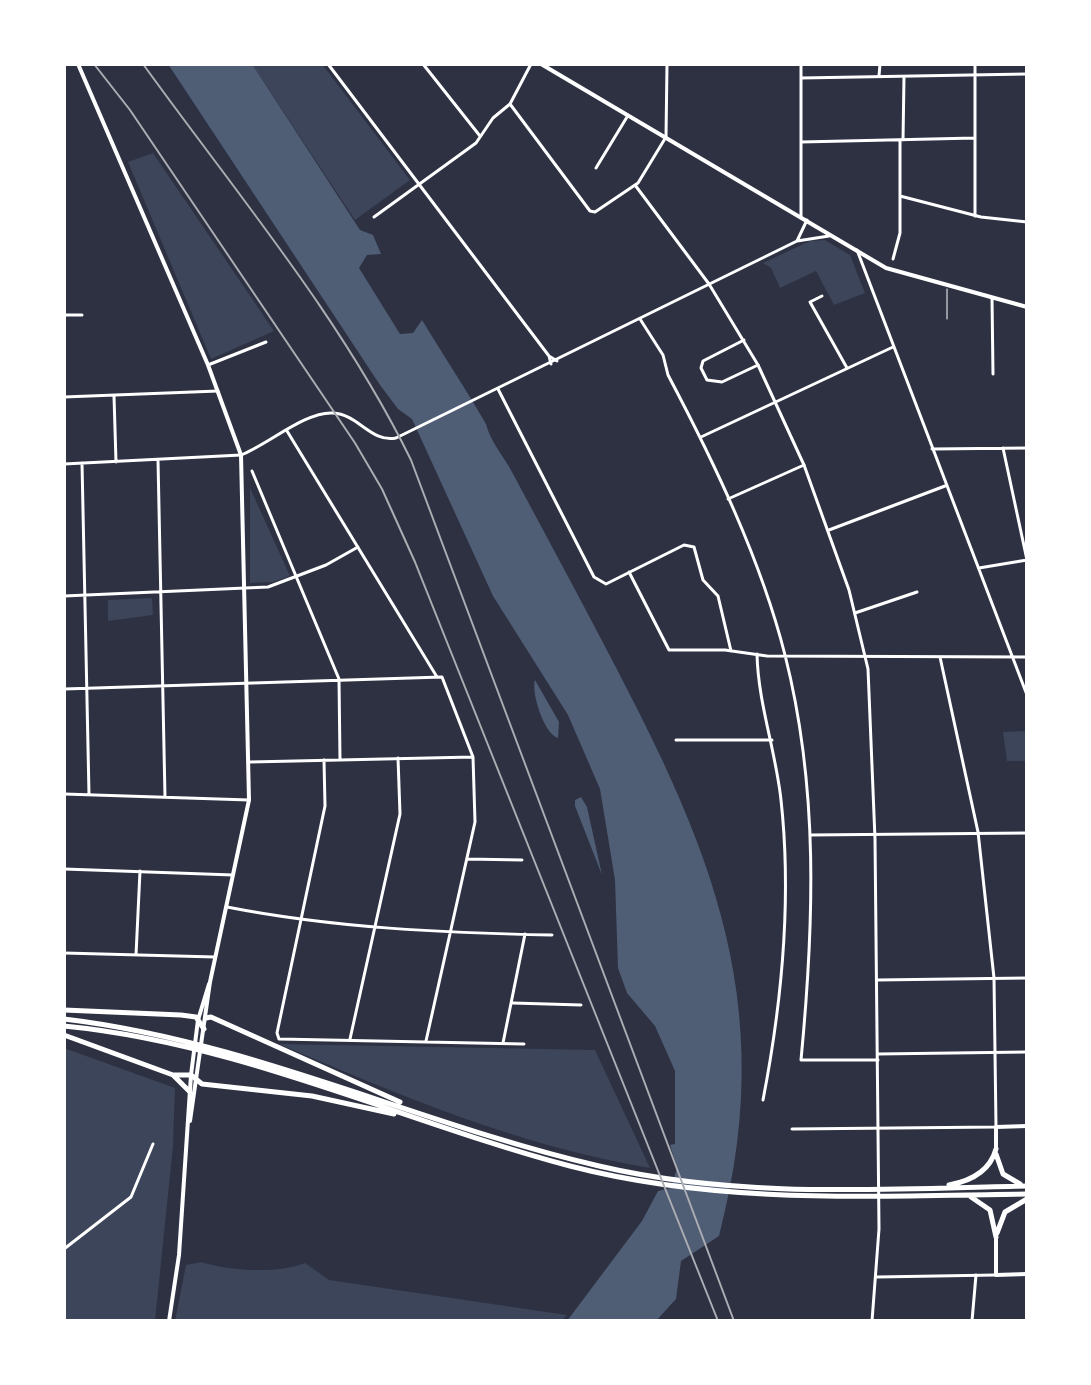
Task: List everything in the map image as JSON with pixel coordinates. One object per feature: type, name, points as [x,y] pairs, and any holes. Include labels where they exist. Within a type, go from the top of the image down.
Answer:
[{"type":"highway","points":[[64,1010],[181,1015],[198,1020],[204,1029]]},
{"type":"highway","points":[[206,1018],[211,1017],[431,1115]]},
{"type":"highway","points":[[64,1019],[209,1045],[554,1154],[640,1178]]},
{"type":"highway","points":[[64,1026],[187,1046],[536,1156],[640,1178],[785,1192],[1027,1196]]},
{"type":"highway","points":[[64,1035],[173,1075],[191,1075],[198,1081],[349,1102],[437,1125]]},
{"type":"highway","points":[[173,1075],[190,1092]]},
{"type":"highway","points":[[996,1149],[1003,1174],[1027,1186]]},
{"type":"highway","points":[[935,1188],[977,1176],[993,1159],[996,1149]]},
{"type":"highway","points":[[892,1192],[1027,1186]]},
{"type":"highway","points":[[963,1195],[985,1204],[993,1218],[996,1237]]},
{"type":"highway","points":[[996,1237],[1005,1212],[1027,1196]]},
{"type":"main road","points":[[78,64],[208,365],[241,455],[249,800],[210,982],[190,1121]]},
{"type":"main road","points":[[541,64],[896,272],[1027,307]]},
{"type":"main road","points":[[169,1321],[179,1255],[191,1075],[198,1020],[210,982]]},
{"type":"main road","points":[[996,1149],[996,1127],[1027,1126]]},
{"type":"main road","points":[[996,1237],[996,1275],[1027,1274]]},
{"type":"street","points":[[328,64],[549,356],[557,361]]},
{"type":"street","points":[[423,64],[480,136]]},
{"type":"street","points":[[374,217],[476,143],[493,118],[510,104],[531,64]]},
{"type":"street","points":[[510,104],[593,212],[635,185],[666,137],[667,64]]},
{"type":"street","points":[[801,64],[801,217]]},
{"type":"street","points":[[879,77],[880,64]]},
{"type":"street","points":[[975,64],[975,216]]},
{"type":"street","points":[[801,78],[1027,74]]},
{"type":"street","points":[[893,259],[900,235],[904,77]]},
{"type":"street","points":[[596,168],[628,115]]},
{"type":"street","points":[[801,142],[975,138]]},
{"type":"street","points":[[635,185],[709,284],[777,402],[829,530],[866,656],[875,833],[878,1054],[877,1277],[872,1321]]},
{"type":"street","points":[[900,196],[975,216],[1027,222]]},
{"type":"street","points":[[797,241],[807,220]]},
{"type":"street","points":[[64,464],[241,455],[331,413],[350,418],[382,439],[396,438],[797,241],[834,236]]},
{"type":"street","points":[[857,250],[1027,695]]},
{"type":"street","points":[[822,296],[810,302],[847,368]]},
{"type":"street","points":[[992,298],[993,374]]},
{"type":"street","points":[[64,315],[82,315]]},
{"type":"street","points":[[640,319],[661,351],[668,375],[701,437],[728,499],[765,586],[785,656],[801,744],[811,835],[812,916],[801,1060],[878,1060]]},
{"type":"street","points":[[744,340],[703,361],[701,368],[707,380],[722,382],[758,365]]},
{"type":"street","points":[[208,365],[266,342]]},
{"type":"street","points":[[701,437],[893,347]]},
{"type":"street","points":[[549,356],[551,364]]},
{"type":"street","points":[[498,389],[594,577],[606,584],[684,545],[694,547],[703,580],[718,596],[731,651]]},
{"type":"street","points":[[64,397],[218,391]]},
{"type":"street","points":[[114,396],[116,462]]},
{"type":"street","points":[[287,431],[437,677]]},
{"type":"street","points":[[979,568],[1027,560],[1003,448]]},
{"type":"street","points":[[932,449],[1027,448]]},
{"type":"street","points":[[158,460],[165,797]]},
{"type":"street","points":[[82,463],[89,794]]},
{"type":"street","points":[[728,499],[804,465]]},
{"type":"street","points":[[252,471],[339,679],[340,760]]},
{"type":"street","points":[[829,530],[947,485]]},
{"type":"street","points":[[64,596],[273,586],[358,547]]},
{"type":"street","points":[[629,572],[669,650],[785,656],[1027,657]]},
{"type":"street","points":[[855,613],[917,592]]},
{"type":"street","points":[[757,654],[772,740],[785,849],[785,926],[772,1061],[763,1100]]},
{"type":"street","points":[[792,1129],[996,1127],[994,978],[978,832],[940,657]]},
{"type":"street","points":[[64,689],[442,677],[473,757],[475,822],[426,1041]]},
{"type":"street","points":[[676,740],[772,740]]},
{"type":"street","points":[[250,762],[473,757]]},
{"type":"street","points":[[350,1039],[400,814],[398,758]]},
{"type":"street","points":[[324,760],[325,806],[277,1033],[279,1039],[524,1044]]},
{"type":"street","points":[[64,794],[249,800]]},
{"type":"street","points":[[811,835],[1027,833]]},
{"type":"street","points":[[467,859],[522,860]]},
{"type":"street","points":[[64,869],[233,875]]},
{"type":"street","points":[[136,955],[140,871]]},
{"type":"street","points":[[227,907],[376,927],[451,933],[552,935]]},
{"type":"street","points":[[503,1043],[525,934]]},
{"type":"street","points":[[64,953],[215,957]]},
{"type":"street","points":[[877,980],[1027,978]]},
{"type":"street","points":[[511,1003],[581,1005]]},
{"type":"street","points":[[878,1054],[1027,1052]]},
{"type":"street","points":[[64,1249],[131,1197],[153,1144]]},
{"type":"street","points":[[972,1321],[976,1275]]},
{"type":"street","points":[[877,1277],[996,1275]]},
{"type":"lane","points":[[947,286],[947,319]]},
{"type":"shaded area","points":[[168,64],[252,64],[360,230],[373,235],[381,254],[367,255],[359,268],[400,334],[413,333],[422,320],[486,424],[615,666],[689,820],[716,896],[734,974],[742,1056],[737,1142],[719,1236],[681,1261],[676,1299],[656,1321],[567,1321],[642,1221],[658,1191],[671,1188],[677,1168],[670,1145],[675,1144],[675,1071],[655,1026],[627,993],[618,968],[615,880],[600,789],[568,715],[493,596],[412,419],[398,409],[380,385]]},
{"type":"shaded area","points":[[252,64],[322,64],[410,180],[355,220]]},
{"type":"shaded area","points":[[153,153],[274,331],[211,359],[128,162]]},
{"type":"shaded area","points":[[825,240],[850,255],[865,293],[834,305],[816,271],[780,288],[771,268],[763,263],[810,241]]},
{"type":"shaded area","points":[[250,488],[290,576],[273,582],[250,583]]},
{"type":"shaded area","points":[[152,598],[153,615],[108,621],[108,600]]},
{"type":"shaded area","points":[[535,680],[559,722],[558,738],[548,728],[539,711]]},
{"type":"shaded area","points":[[1027,731],[1027,761],[1007,761],[1003,732]]},
{"type":"shaded area","points":[[581,797],[587,807],[602,875],[575,806],[575,800]]},
{"type":"shaded area","points":[[279,1044],[595,1050],[650,1168],[554,1147],[507,1133],[415,1100]]},
{"type":"shaded area","points":[[64,1048],[175,1088],[173,1146],[155,1321],[64,1321]]},
{"type":"shaded area","points":[[201,1262],[253,1270],[281,1269],[305,1263],[329,1280],[567,1315],[561,1321],[175,1321],[186,1265]]},
{"type":"railway","points":[[94,64],[130,110],[355,443],[382,489],[415,562],[718,1321]]},
{"type":"railway","points":[[143,64],[320,306],[353,356],[411,460],[734,1321]]}]
